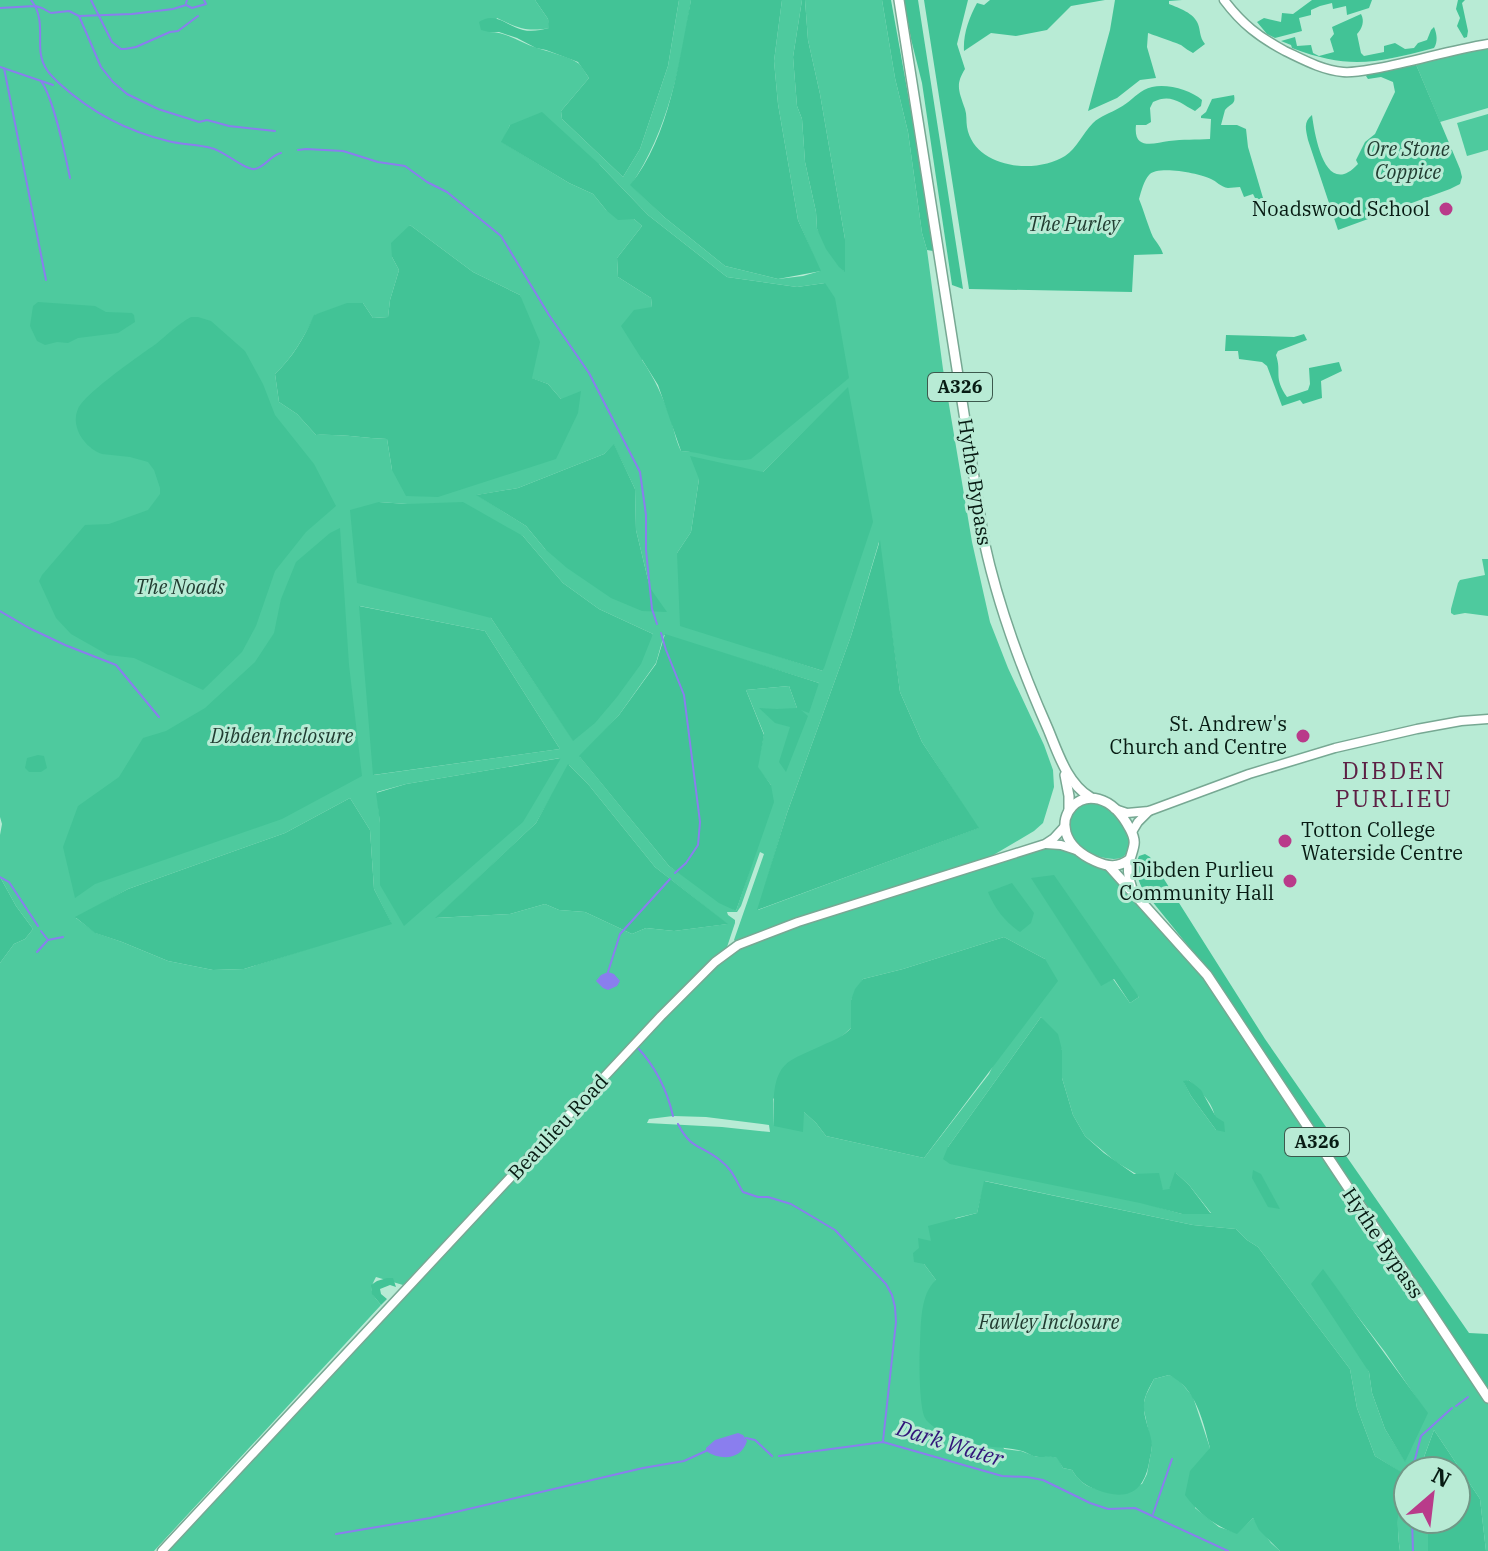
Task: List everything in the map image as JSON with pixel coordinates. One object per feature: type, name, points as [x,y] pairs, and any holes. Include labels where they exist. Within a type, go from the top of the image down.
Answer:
[{"type":"main road","name":"Hythe Bypass","points":[[899,0],[984,541],[1006,625],[1035,699],[1074,784],[1090,797]]},
{"type":"main road","points":[[1224,0],[1236,16],[1266,42],[1307,62],[1343,72],[1399,64],[1488,44]]},
{"type":"main road","points":[[1130,859],[1123,864],[1109,866],[1076,850],[1067,839],[1065,826],[1069,810],[1079,800],[1090,797],[1127,813],[1149,811],[1249,774],[1335,748],[1417,729],[1488,719]]},
{"type":"main road","name":"Hythe Bypass","points":[[1063,764],[1069,810]]},
{"type":"main road","points":[[1114,809],[1132,832],[1135,845],[1129,876],[1135,896]]},
{"type":"main road","points":[[1132,832],[1149,811]]},
{"type":"main road","name":"Beaulieu Road","points":[[162,1551],[661,1016],[718,959],[738,945],[798,922],[1045,844],[1065,826]]},
{"type":"main road","name":"Beaulieu Road","points":[[1045,844],[1076,850]]},
{"type":"main road","name":"Hythe Bypass","points":[[1109,866],[1207,975],[1488,1398]]},
{"type":"green space","points":[[0,0],[535,0],[548,19],[550,28],[522,28],[497,18],[489,32],[508,36],[579,64],[589,78],[561,111],[562,119],[623,177],[640,149],[668,66],[679,0],[691,0],[683,48],[664,120],[631,185],[664,217],[725,266],[778,279],[820,271],[798,220],[778,104],[774,61],[782,0],[802,0],[793,57],[805,162],[817,229],[844,271],[845,239],[808,40],[805,0],[882,0],[908,132],[972,542],[990,622],[1053,770],[1054,787],[1043,823],[990,857],[736,942],[734,940],[764,854],[760,852],[741,906],[737,912],[727,912],[735,923],[727,947],[403,1285],[376,1277],[372,1292],[381,1305],[154,1551],[0,1551],[0,963],[14,944],[25,939],[33,929],[0,877]],"holes":[[[510,125],[600,165],[648,215],[727,277],[797,287],[825,283],[693,452],[681,451],[662,396],[642,360],[651,298],[618,277],[617,258],[642,226],[634,219],[606,210],[593,194],[502,142]],[[410,225],[473,272],[520,295],[531,378],[548,384],[561,399],[392,470],[387,439],[316,435],[297,414],[279,402],[275,374],[298,346],[315,315],[363,303],[373,318],[388,317],[399,270],[392,257]],[[848,388],[823,671],[744,645],[677,553],[691,532],[699,479],[763,472]],[[614,445],[635,489],[636,530],[650,588],[545,549],[526,526],[477,495],[518,488],[604,454]],[[379,502],[407,504],[523,536],[563,583],[599,609],[653,634],[573,740],[491,618]],[[879,542],[900,692],[922,742],[978,828],[758,910],[787,813],[851,636]],[[360,606],[485,631],[560,749],[374,775]],[[664,635],[819,683],[797,708],[789,686],[746,690],[764,734],[757,767],[771,785],[755,854],[736,911],[669,866],[580,757],[619,715],[656,663]],[[561,758],[380,823],[377,792],[406,784]],[[569,765],[655,867],[727,924],[674,931],[646,928],[632,934],[585,912],[559,910],[545,904],[510,914],[436,918],[536,823]],[[350,798],[370,830],[374,889],[391,923],[244,969],[213,970],[168,961],[96,933],[76,918],[128,889],[285,833]]]},
{"type":"green space","points":[[535,0],[679,0],[668,66],[640,149],[623,177],[562,119],[561,111],[589,78],[578,62],[499,32],[481,30],[479,22],[490,18],[523,30],[549,28],[548,19]]},
{"type":"green space","points":[[691,0],[782,0],[774,61],[778,104],[798,220],[821,271],[778,279],[725,266],[630,185],[644,166],[664,121]]},
{"type":"green space","points":[[802,0],[805,0],[808,40],[845,239],[845,272],[826,249],[817,229],[805,162],[793,57]]},
{"type":"green space","points":[[882,0],[891,0],[933,251],[927,250],[922,233],[908,132]]},
{"type":"green space","points":[[904,0],[918,0],[963,289],[952,285],[922,83]]},
{"type":"green space","name":"The Purley","points":[[924,0],[968,0],[957,44],[965,69],[959,88],[967,127],[972,141],[981,152],[1007,164],[1023,166],[1052,162],[1069,153],[1096,121],[1144,90],[1158,86],[1190,93],[1202,100],[1201,106],[1195,111],[1170,99],[1153,102],[1151,122],[1136,125],[1138,139],[1151,144],[1210,139],[1211,119],[1201,116],[1212,99],[1234,95],[1234,102],[1225,110],[1221,125],[1237,125],[1246,129],[1263,198],[1256,200],[1253,194],[1244,197],[1240,187],[1228,188],[1197,174],[1169,170],[1153,172],[1146,180],[1139,199],[1163,254],[1134,255],[1132,292],[969,289]]},
{"type":"green space","points":[[990,0],[1105,0],[1071,6],[1047,30],[1016,36],[991,33],[964,51],[969,20],[977,3],[984,5]]},
{"type":"green space","points":[[1115,0],[1182,0],[1169,1],[1169,4],[1193,17],[1205,44],[1193,53],[1181,45],[1148,33],[1147,47],[1156,78],[1140,80],[1117,98],[1088,111],[1110,30]]},
{"type":"green space","points":[[1312,0],[1372,0],[1369,8],[1347,15],[1346,6],[1333,9],[1332,3],[1320,6],[1311,10],[1311,15],[1299,18],[1302,31],[1275,38],[1257,22],[1264,18],[1281,22],[1282,13],[1293,14]]},
{"type":"green space","points":[[1458,0],[1465,0],[1462,3],[1468,31],[1464,38],[1457,26],[1460,18],[1456,9]]},
{"type":"green space","points":[[1361,14],[1362,25],[1357,34],[1364,56],[1384,52],[1384,46],[1395,43],[1405,49],[1414,48],[1427,40],[1434,27],[1437,38],[1435,46],[1396,57],[1347,62],[1312,55],[1281,41],[1295,37],[1297,46],[1311,45],[1313,53],[1319,56],[1334,52],[1330,39],[1334,34],[1332,27]]},
{"type":"green space","points":[[1488,46],[1488,108],[1440,122],[1415,62]]},
{"type":"green space","name":"Ore Stone Coppice","points":[[1415,62],[1460,169],[1460,184],[1338,230],[1308,140],[1307,120],[1312,115],[1319,150],[1330,170],[1338,174],[1347,173],[1358,164],[1356,160],[1365,142],[1375,134],[1395,92],[1393,82],[1381,77],[1368,79],[1366,76]]},
{"type":"green space","points":[[542,112],[600,165],[648,215],[727,277],[797,287],[825,283],[835,298],[849,378],[751,459],[734,460],[681,451],[658,385],[621,326],[634,310],[652,307],[651,298],[618,277],[617,258],[642,226],[634,219],[618,220],[593,194],[501,142],[510,125]]},
{"type":"green space","points":[[1488,114],[1488,150],[1467,156],[1457,123]]},
{"type":"green space","points":[[410,225],[473,272],[520,295],[540,342],[532,378],[548,384],[561,399],[581,391],[578,413],[556,459],[438,497],[406,496],[392,470],[387,439],[316,435],[297,414],[279,402],[275,374],[298,347],[314,315],[347,303],[363,303],[373,318],[388,317],[399,270],[392,257],[391,243]]},
{"type":"green space","points":[[38,302],[95,306],[106,312],[132,313],[135,322],[118,333],[45,345],[37,341],[30,326],[33,306]]},
{"type":"green space","name":"The Noads","points":[[191,317],[211,321],[245,351],[275,415],[314,464],[336,506],[306,532],[275,571],[256,626],[242,652],[203,690],[134,658],[108,655],[71,634],[56,618],[39,581],[85,525],[109,524],[148,510],[160,494],[154,470],[148,462],[96,451],[81,436],[76,416],[82,402],[101,385]]},
{"type":"green space","points":[[1304,334],[1307,340],[1278,351],[1276,355],[1280,385],[1287,397],[1308,390],[1309,368],[1339,362],[1342,371],[1321,381],[1322,398],[1303,404],[1300,400],[1282,406],[1267,366],[1262,362],[1239,359],[1238,351],[1225,351],[1226,335],[1294,337]]},
{"type":"green space","points":[[848,387],[873,522],[823,671],[680,626],[677,553],[691,532],[699,479],[690,456],[763,472]]},
{"type":"green space","points":[[614,444],[635,489],[636,530],[650,588],[667,612],[642,611],[611,598],[567,568],[545,549],[526,526],[476,495],[518,488],[604,454]]},
{"type":"green space","points":[[379,502],[463,502],[523,536],[563,583],[599,609],[653,634],[641,664],[595,723],[573,741],[491,618],[357,583],[350,510]]},
{"type":"green space","name":"Dibden Inclosure","points":[[340,528],[349,665],[362,776],[282,819],[95,884],[75,898],[63,847],[78,806],[119,777],[143,738],[166,731],[205,708],[255,662],[274,633],[281,599],[296,562]]},
{"type":"green space","points":[[880,540],[900,692],[922,742],[979,828],[757,910],[787,813],[851,636]]},
{"type":"green space","points":[[1482,559],[1488,559],[1488,616],[1454,615],[1451,609],[1458,583],[1485,575]]},
{"type":"green space","name":"Dibden Inclosure","points":[[359,606],[485,631],[560,749],[373,775]]},
{"type":"green space","points":[[665,634],[819,683],[809,713],[801,710],[808,716],[786,772],[779,762],[790,727],[775,723],[759,708],[797,708],[789,686],[746,690],[764,735],[758,767],[771,785],[774,802],[736,911],[719,903],[669,866],[579,756],[619,715],[656,664]]},
{"type":"green space","points":[[44,756],[47,768],[41,772],[29,772],[25,768],[27,758]]},
{"type":"green space","name":"Dibden Inclosure","points":[[561,758],[523,822],[404,926],[380,885],[380,823],[376,793],[406,784]]},
{"type":"green space","points":[[568,764],[655,867],[728,924],[674,931],[646,928],[632,934],[585,912],[559,910],[545,904],[510,914],[435,918],[536,823]]},
{"type":"green space","name":"Dibden Inclosure","points":[[350,798],[370,830],[374,889],[392,924],[244,969],[213,970],[168,961],[95,933],[75,917],[128,889],[285,833]]},
{"type":"green space","points":[[1095,801],[1108,809],[1125,830],[1130,844],[1120,858],[1101,857],[1088,852],[1079,846],[1067,829],[1071,814],[1078,805]]},
{"type":"green space","points":[[1050,846],[1073,852],[1108,870],[1209,982],[1488,1400],[1488,1551],[1480,1499],[1472,1487],[1472,1455],[1451,1455],[1434,1430],[1425,1455],[1407,1455],[1424,1409],[1322,1270],[1369,1372],[1372,1393],[1385,1429],[1401,1455],[1392,1455],[1392,1467],[1375,1456],[1357,1408],[1350,1369],[1258,1247],[1236,1229],[1193,1225],[985,1181],[977,1213],[956,1218],[931,1241],[924,1264],[936,1280],[1004,1449],[1037,1457],[1058,1458],[1063,1468],[1072,1470],[1086,1485],[1094,1488],[1103,1490],[1142,1484],[1152,1447],[1143,1406],[1154,1379],[1169,1375],[1178,1379],[1193,1397],[1210,1448],[1195,1508],[1219,1527],[1237,1533],[1253,1518],[1280,1551],[166,1551],[704,976],[737,951],[755,942]],"holes":[[[1032,878],[1139,997],[1130,1003],[1113,979],[1101,985]],[[1004,937],[1045,959],[989,1074],[924,1158],[826,1136],[803,1111],[802,1116],[774,1126],[773,1099],[851,1028],[851,1000],[863,979]],[[1041,1017],[1062,1050],[1062,1078],[1073,1115],[1085,1136],[1116,1162],[1163,1190],[1169,1190],[1176,1173],[1211,1213],[1182,1214],[948,1147]],[[1189,1080],[1205,1097],[1212,1108],[1216,1130],[1184,1082]],[[706,1117],[769,1125],[770,1132],[647,1123],[649,1119]]]},
{"type":"green space","points":[[1145,854],[1150,857],[1265,1039],[1469,1333],[1488,1334],[1488,1388],[1454,1342],[1219,984],[1143,890],[1137,865],[1139,856]]},
{"type":"green space","points":[[1054,875],[1139,997],[1130,1003],[1114,979],[1101,986],[1031,878]]},
{"type":"green space","points":[[0,877],[33,929],[25,939],[14,944],[0,963]]},
{"type":"green space","points":[[1012,883],[1034,913],[1031,923],[1020,932],[1001,915],[988,892]]},
{"type":"green space","points":[[1004,937],[1045,959],[1058,981],[924,1158],[826,1136],[804,1112],[803,1132],[774,1126],[774,1091],[779,1074],[790,1061],[839,1038],[851,1028],[851,1000],[863,979]]},
{"type":"green space","points":[[1041,1017],[1058,1034],[1062,1050],[1062,1078],[1073,1115],[1085,1136],[1134,1174],[1159,1173],[1163,1190],[1169,1189],[1175,1172],[1211,1214],[1182,1214],[950,1164],[943,1159],[948,1147]]},
{"type":"green space","points":[[1189,1080],[1201,1090],[1216,1117],[1224,1122],[1225,1132],[1216,1130],[1191,1096],[1183,1081]]},
{"type":"green space","points":[[1253,1170],[1261,1174],[1280,1209],[1268,1207],[1252,1178]]},
{"type":"green space","name":"Fawley Inclosure","points":[[984,1181],[1193,1225],[1236,1229],[1258,1247],[1350,1369],[1357,1408],[1375,1456],[1392,1466],[1392,1535],[1398,1535],[1400,1551],[1280,1551],[1259,1530],[1253,1518],[1237,1534],[1208,1519],[1185,1495],[1190,1471],[1210,1448],[1192,1397],[1169,1375],[1154,1379],[1147,1393],[1144,1413],[1152,1445],[1146,1474],[1131,1492],[1105,1493],[1088,1486],[1072,1470],[1063,1468],[1057,1458],[964,1443],[943,1435],[925,1418],[921,1393],[922,1310],[927,1293],[936,1280],[924,1264],[914,1262],[913,1253],[919,1248],[918,1238],[931,1241],[928,1226],[977,1213]]},
{"type":"green space","points":[[1323,1269],[1428,1413],[1408,1455],[1401,1455],[1385,1429],[1372,1393],[1369,1372],[1311,1284]]},
{"type":"green space","points":[[393,1278],[396,1287],[390,1285],[380,1289],[387,1299],[381,1305],[372,1294],[371,1285]]},
{"type":"green space","points":[[1434,1430],[1451,1455],[1425,1455]]},
{"type":"green space","points":[[1472,1487],[1480,1499],[1486,1551],[1428,1551],[1428,1535],[1472,1535]]},
{"type":"green space","points":[[1398,1535],[1428,1535],[1428,1551],[1400,1551]]},
{"type":"shaded area","points":[[608,972],[620,981],[608,990],[596,981]]},
{"type":"shaded area","points":[[738,1433],[747,1441],[735,1455],[724,1457],[706,1451],[715,1440]]},
{"type":"waterway","points":[[31,0],[39,18],[41,53],[47,70],[97,112],[153,137],[216,150],[251,169],[259,168],[281,153]]},
{"type":"waterway","points":[[91,0],[112,42],[121,49],[136,47],[178,31],[198,16]]},
{"type":"waterway","points":[[0,8],[35,6],[51,13],[69,11],[79,16],[132,14],[186,5],[192,8],[206,4],[204,0]]},
{"type":"waterway","points":[[79,16],[101,67],[127,94],[158,109],[199,122],[207,120],[229,126],[275,131]]},
{"type":"waterway","points":[[0,67],[53,85]]},
{"type":"waterway","points":[[4,68],[46,280]]},
{"type":"waterway","points":[[41,81],[55,113],[70,178]]},
{"type":"waterway","points":[[298,150],[343,151],[378,162],[405,166],[447,192],[501,236],[589,373],[640,472],[652,609],[657,624]]},
{"type":"waterway","points":[[0,611],[65,645],[116,665],[159,717]]},
{"type":"waterway","points":[[661,633],[684,695],[700,822],[698,845],[675,873]]},
{"type":"waterway","points":[[0,877],[9,882],[38,926]]},
{"type":"waterway","points":[[608,972],[620,934],[670,879]]},
{"type":"waterway","points":[[41,931],[48,940],[63,937]]},
{"type":"waterway","points":[[37,952],[47,941]]},
{"type":"waterway","name":"Dark Water","points":[[637,1047],[660,1079],[673,1116]]},
{"type":"waterway","name":"Dark Water","points":[[678,1124],[692,1143],[725,1164],[743,1192],[791,1204],[835,1230],[886,1284],[892,1295],[896,1322],[883,1441]]},
{"type":"waterway","points":[[1456,1406],[1468,1397]]},
{"type":"waterway","points":[[1416,1455],[1421,1436],[1452,1408]]},
{"type":"waterway","points":[[746,1438],[755,1440],[772,1456]]},
{"type":"waterway","name":"Dark Water","points":[[779,1456],[883,1442],[1002,1476],[1043,1480],[1108,1509],[1135,1508],[1228,1551]]},
{"type":"waterway","points":[[336,1534],[430,1518],[684,1461],[706,1451]]},
{"type":"waterway","points":[[1153,1514],[1172,1459]]},
{"type":"waterway","points":[[1412,1535],[1413,1551]]},
{"type":"place","name":"Noadswood School","points":[[1446,209]]},
{"type":"place","name":"St. Andrew's Church and Centre","points":[[1303,736]]},
{"type":"place","name":"Totton College Waterside Centre","points":[[1285,841]]},
{"type":"place","name":"Dibden Purlieu Community Hall","points":[[1290,881]]},
{"type":"district","name":"DIBDEN PURLIEU","points":[[1394,785]]}]
